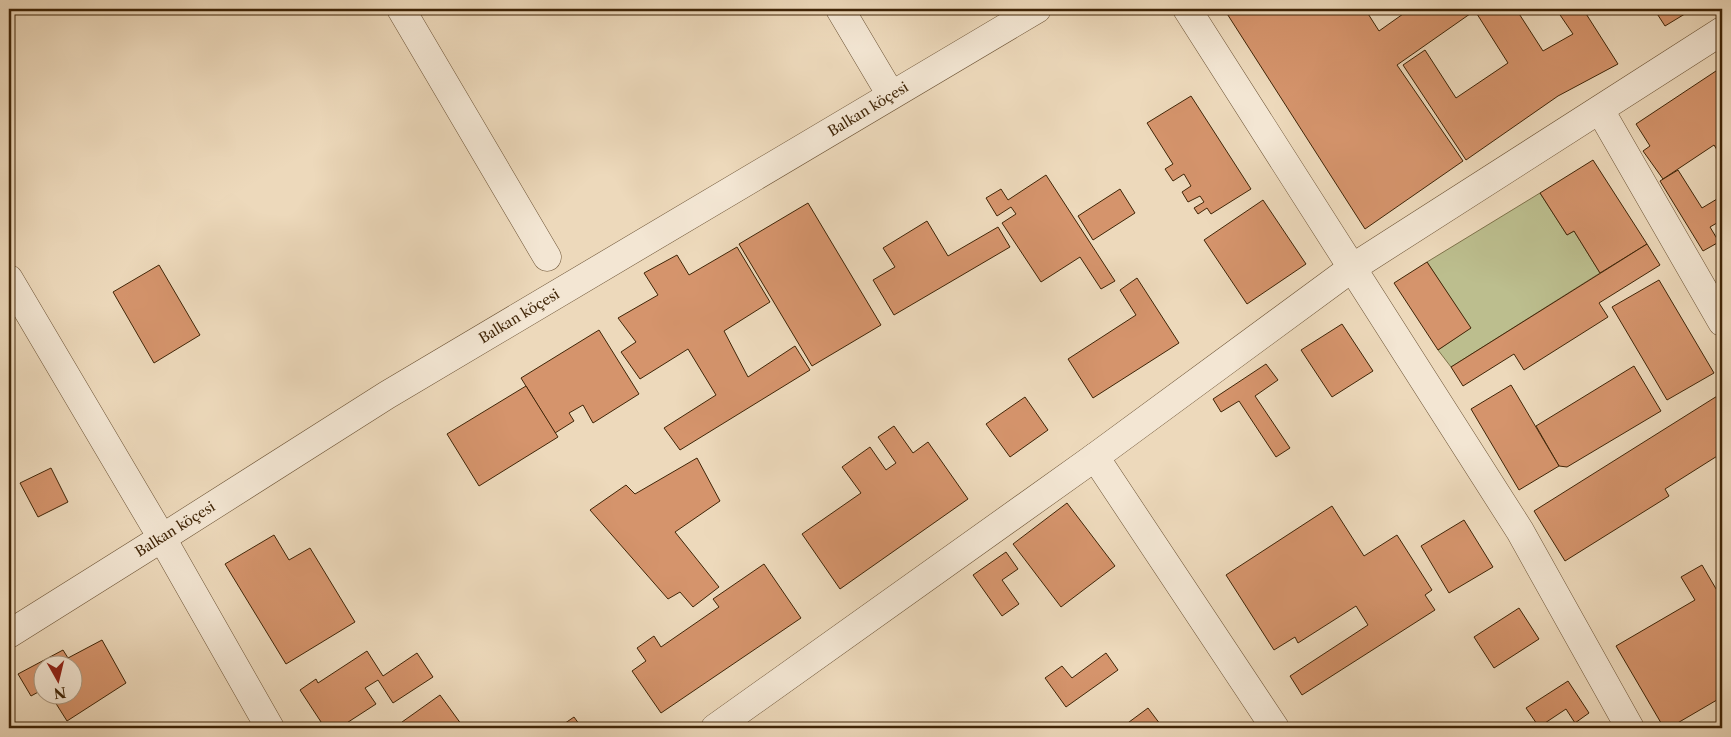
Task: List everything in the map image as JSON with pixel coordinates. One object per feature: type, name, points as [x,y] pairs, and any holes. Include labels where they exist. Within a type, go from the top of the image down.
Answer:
[{"type":"street","points":[[401,9],[548,258]]},
{"type":"street","points":[[840,9],[891,95]]},
{"type":"street","name":"Balkan köçesi","points":[[9,634],[387,394],[1037,9]]},
{"type":"street","points":[[1187,9],[1520,531],[1630,728]]},
{"type":"street","points":[[715,728],[1095,457],[1352,268],[1722,32]]},
{"type":"street","points":[[1600,110],[1722,322]]},
{"type":"street","points":[[9,279],[162,538],[270,728]]},
{"type":"street","points":[[1095,457],[1275,728]]},
{"type":"green space","points":[[1540,193],[1567,235],[1574,231],[1600,273],[1451,367],[1438,350],[1470,328],[1427,262]]},
{"type":"building","points":[[1224,9],[1365,9],[1379,31],[1403,14],[1400,9],[1477,9],[1397,65],[1463,161],[1365,229]]},
{"type":"building","points":[[1483,9],[1516,9],[1543,51],[1573,34],[1556,9],[1583,9],[1618,64],[1558,96],[1466,160],[1403,65],[1425,50],[1456,98],[1508,63],[1477,14]]},
{"type":"building","points":[[1654,9],[1693,9],[1665,26]]},
{"type":"building","points":[[1722,67],[1722,158],[1714,145],[1663,179],[1643,151],[1650,146],[1636,124]]},
{"type":"building","points":[[1191,96],[1251,189],[1211,214],[1207,208],[1198,214],[1194,208],[1204,202],[1200,196],[1188,202],[1182,192],[1191,186],[1184,174],[1173,181],[1165,169],[1173,164],[1147,123]]},
{"type":"building","points":[[1593,160],[1647,244],[1600,273],[1574,231],[1567,235],[1540,193]]},
{"type":"building","points":[[1678,170],[1702,208],[1722,196],[1722,220],[1710,227],[1719,242],[1703,251],[1660,181]]},
{"type":"building","points":[[1046,175],[1115,281],[1101,289],[1080,257],[1041,282],[1002,223],[1016,214],[1011,207],[997,216],[986,198],[1001,189],[1008,200]]},
{"type":"building","points":[[1120,189],[1135,213],[1093,240],[1078,216]]},
{"type":"building","points":[[1263,200],[1306,264],[1247,304],[1204,240]]},
{"type":"building","points":[[808,203],[881,325],[812,366],[739,244]]},
{"type":"building","points":[[927,221],[948,256],[998,227],[1010,247],[894,315],[873,280],[895,267],[883,248]]},
{"type":"building","points":[[1647,244],[1660,265],[1599,303],[1608,317],[1524,370],[1514,354],[1463,386],[1451,367]]},
{"type":"building","points":[[737,247],[770,302],[724,331],[748,377],[795,346],[810,370],[680,450],[664,428],[716,395],[688,349],[640,379],[621,352],[636,342],[618,318],[658,295],[644,273],[677,255],[689,275]]},
{"type":"building","points":[[1427,262],[1471,328],[1438,350],[1394,283]]},
{"type":"building","points":[[159,265],[200,335],[154,363],[113,292]]},
{"type":"building","points":[[1137,278],[1179,343],[1093,398],[1068,359],[1136,315],[1120,290]]},
{"type":"building","points":[[1659,280],[1714,373],[1667,400],[1612,307]]},
{"type":"building","points":[[1342,324],[1373,371],[1332,397],[1301,350]]},
{"type":"building","points":[[599,330],[639,394],[593,423],[583,405],[569,413],[574,421],[555,433],[521,378]]},
{"type":"building","points":[[1266,364],[1278,380],[1255,396],[1290,448],[1276,457],[1239,401],[1221,412],[1213,399]]},
{"type":"building","points":[[1634,366],[1661,411],[1567,467],[1559,466],[1536,426]]},
{"type":"building","points":[[1511,385],[1559,466],[1519,490],[1471,409]]},
{"type":"building","points":[[526,386],[558,437],[479,486],[447,434]]},
{"type":"building","points":[[1722,393],[1722,453],[1665,489],[1669,496],[1565,561],[1534,511]]},
{"type":"building","points":[[1025,397],[1048,430],[1010,457],[986,424]]},
{"type":"building","points":[[894,426],[913,453],[928,442],[968,499],[840,589],[802,534],[861,493],[842,467],[870,447],[886,470],[896,463],[878,437]]},
{"type":"building","points":[[697,458],[720,501],[675,532],[719,587],[693,607],[680,592],[668,599],[590,510],[626,485],[635,494]]},
{"type":"building","points":[[51,468],[68,502],[38,517],[20,483]]},
{"type":"building","points":[[1067,503],[1115,566],[1061,607],[1013,544]]},
{"type":"building","points":[[1332,506],[1364,556],[1397,535],[1432,590],[1425,595],[1435,610],[1302,695],[1290,676],[1368,625],[1356,606],[1298,643],[1295,637],[1274,650],[1226,575]]},
{"type":"building","points":[[1464,520],[1493,567],[1449,593],[1421,546]]},
{"type":"building","points":[[274,535],[289,560],[310,548],[355,622],[286,664],[225,564]]},
{"type":"building","points":[[1006,552],[1018,569],[1002,580],[1019,604],[1002,616],[973,575]]},
{"type":"building","points":[[764,564],[801,618],[661,713],[632,671],[646,661],[637,648],[654,636],[661,647],[719,607],[713,599]]},
{"type":"building","points":[[1702,565],[1722,599],[1722,697],[1669,728],[1664,728],[1616,646],[1695,600],[1681,577]]},
{"type":"building","points":[[1519,608],[1539,639],[1494,668],[1474,637]]},
{"type":"building","points":[[102,640],[126,683],[67,721],[56,704],[82,704],[82,654],[76,654]]},
{"type":"building","points":[[63,650],[66,654],[56,654]]},
{"type":"building","points":[[367,651],[383,676],[417,653],[433,677],[393,703],[378,680],[365,688],[376,704],[339,728],[325,728],[300,690],[316,679],[318,683]]},
{"type":"building","points":[[1106,653],[1118,670],[1066,707],[1045,678],[1062,666],[1072,678]]},
{"type":"building","points":[[32,667],[32,695],[31,696],[18,674]]},
{"type":"building","points":[[1568,681],[1589,713],[1575,723],[1566,709],[1539,727],[1526,708]]},
{"type":"building","points":[[440,695],[464,728],[406,728],[402,722]]},
{"type":"building","points":[[1148,708],[1160,724],[1155,728],[1121,728]]},
{"type":"building","points":[[574,717],[582,728],[558,728]]}]
